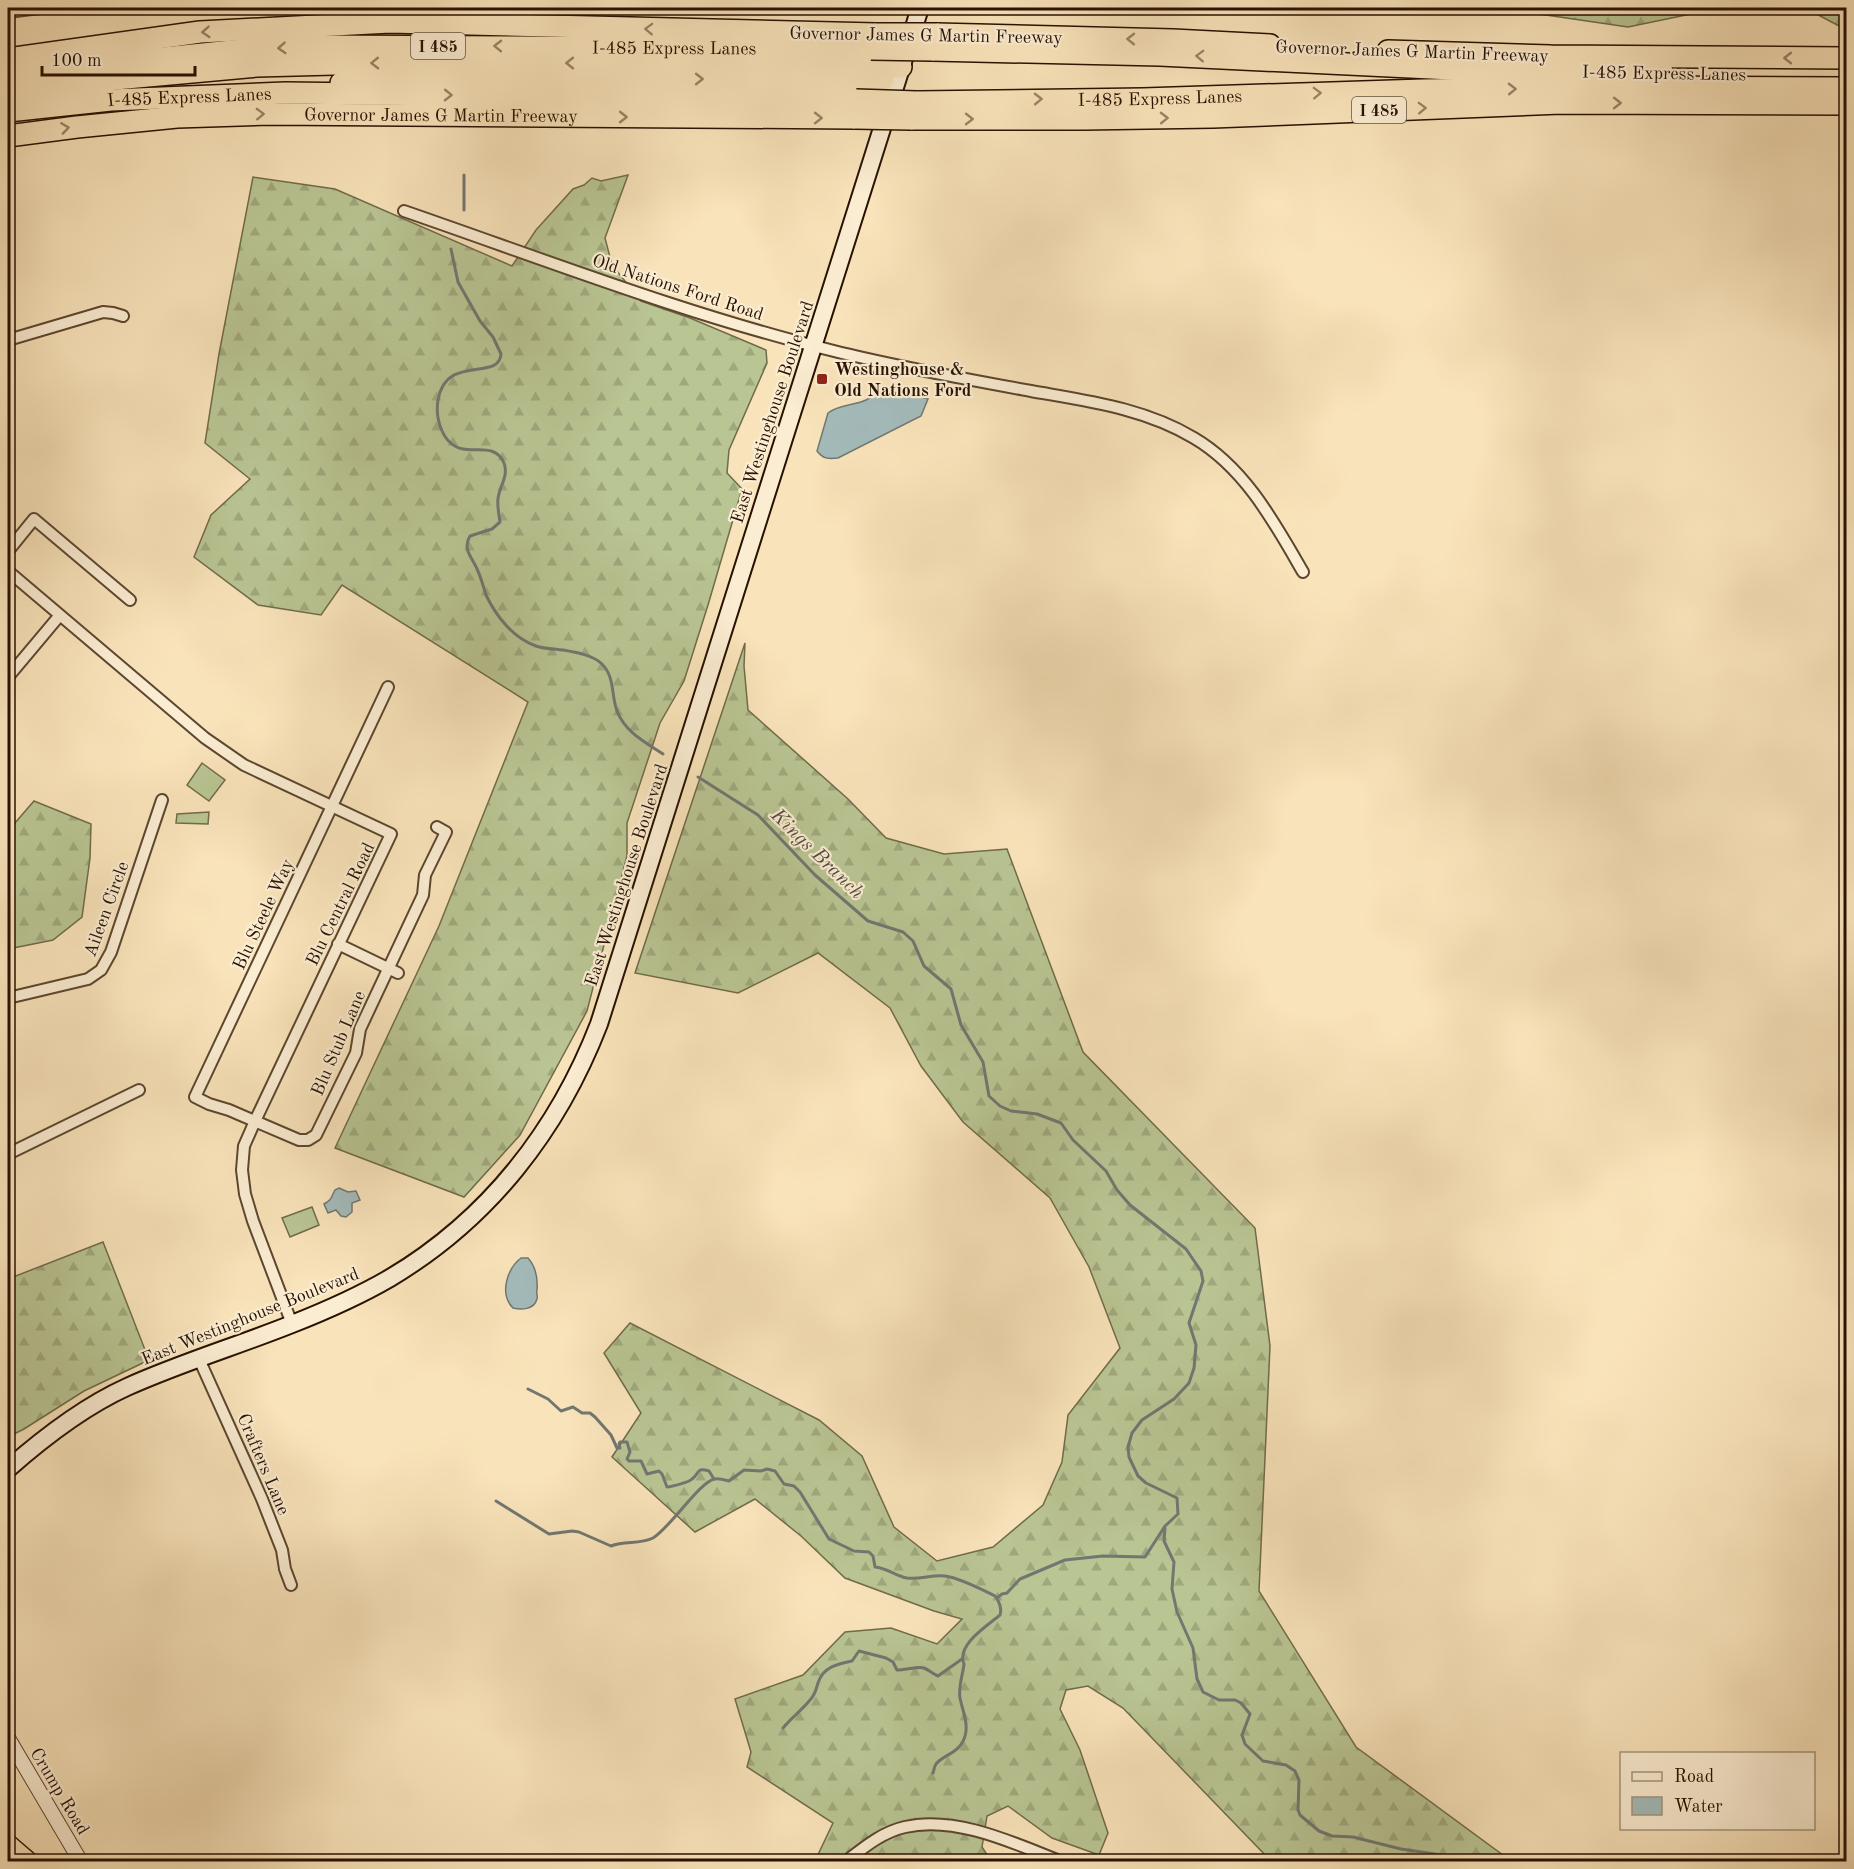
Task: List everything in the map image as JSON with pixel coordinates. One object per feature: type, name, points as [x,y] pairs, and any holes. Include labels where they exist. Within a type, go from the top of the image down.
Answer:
[{"type":"highway","points":[[313,46],[390,22]]},
{"type":"highway","name":"Governor James G Martin Freeway","points":[[8,59],[200,32],[390,22],[874,41],[1173,40],[1377,51],[1528,56],[1846,58]]},
{"type":"highway","name":"I-485 Express Lanes","points":[[8,80],[125,62],[242,50],[313,46],[874,41]]},
{"type":"highway","name":"I-485 Express Lanes","points":[[934,42],[1492,71],[1846,74]]},
{"type":"highway","points":[[8,94],[115,79],[257,66],[323,64],[502,63],[899,74]]},
{"type":"highway","points":[[285,93],[363,80],[433,77],[899,74]]},
{"type":"highway","name":"I-485 Express Lanes","points":[[914,110],[1143,99],[1423,90],[1846,88]]},
{"type":"highway","name":"I-485 Express Lanes","points":[[8,111],[111,100],[285,93],[856,109]]},
{"type":"highway","points":[[1143,99],[1326,112]]},
{"type":"highway","name":"Governor James G Martin Freeway","points":[[8,136],[77,126],[177,117],[269,114],[856,109],[1095,119],[1213,117],[1561,103],[1846,104]]},
{"type":"main road","name":"East Westinghouse Boulevard","points":[[8,1469],[33,1447],[106,1398],[126,1388],[292,1324],[370,1289],[391,1277],[457,1230],[492,1197],[542,1136],[571,1088],[599,1024],[920,8]]},
{"type":"street","points":[[8,12],[39,8]]},
{"type":"street","name":"Old Nations Ford Road","points":[[404,212],[779,338],[937,373],[1106,405],[1141,414],[1174,427],[1206,446],[1239,475],[1268,512],[1303,572]]},
{"type":"street","points":[[8,340],[103,312],[123,316]]},
{"type":"street","points":[[8,551],[34,519],[130,600]]},
{"type":"street","name":"Blu Central Road","points":[[8,571],[205,738],[232,758],[391,834],[244,1146],[242,1170],[245,1194],[292,1324]]},
{"type":"street","points":[[8,677],[60,615]]},
{"type":"street","name":"Blu Steele Way","points":[[255,1121],[195,1097],[388,687]]},
{"type":"street","name":"Aileen Circle","points":[[8,998],[88,979],[101,970],[111,952],[162,800]]},
{"type":"street","name":"Blu Stub Lane","points":[[255,1121],[299,1140],[308,1140],[316,1135],[356,1053],[360,1029],[394,970],[423,895],[425,875],[446,832],[437,828]]},
{"type":"street","points":[[338,944],[394,970]]},
{"type":"street","points":[[8,1154],[139,1090]]},
{"type":"street","name":"Crafters Lane","points":[[199,1359],[262,1499],[282,1550],[285,1569],[291,1584]]},
{"type":"street","name":"Crump Road","points":[[8,1738],[81,1862]]},
{"type":"street","points":[[845,1862],[873,1840],[905,1827],[932,1825],[962,1828],[998,1837],[1062,1862]]},
{"type":"green space","points":[[1516,8],[1720,8],[1628,27],[1539,14]]},
{"type":"green space","points":[[1805,8],[1846,8],[1846,27],[1841,27]]},
{"type":"green space","points":[[628,175],[605,238],[612,265],[641,301],[690,318],[766,350],[767,363],[729,450],[727,473],[742,489],[684,681],[660,723],[627,823],[627,856],[587,1011],[520,1135],[464,1197],[335,1148],[439,926],[528,702],[342,585],[321,615],[258,605],[194,557],[211,515],[250,479],[205,443],[219,354],[253,177],[335,189],[512,266],[536,230],[573,189],[584,185],[592,178],[601,181]]},
{"type":"green space","points":[[745,643],[744,666],[748,710],[848,799],[886,838],[944,854],[1007,849],[1083,1052],[1255,1228],[1270,1346],[1259,1591],[1356,1747],[1511,1861],[1271,1861],[1123,1708],[1088,1686],[1066,1690],[1060,1709],[1080,1750],[1108,1833],[1099,1855],[1052,1838],[1008,1806],[987,1816],[982,1847],[991,1861],[815,1861],[833,1823],[747,1767],[751,1752],[735,1699],[803,1675],[845,1632],[891,1628],[937,1644],[962,1619],[845,1578],[801,1536],[755,1499],[695,1532],[612,1457],[641,1413],[604,1353],[630,1323],[819,1420],[862,1456],[894,1527],[937,1561],[993,1547],[1043,1505],[1062,1462],[1068,1415],[1120,1348],[1089,1267],[1050,1198],[963,1122],[921,1066],[890,1008],[818,953],[738,993],[635,973]]},
{"type":"green space","points":[[202,763],[225,780],[209,801],[187,785]]},
{"type":"green space","points":[[34,801],[91,824],[90,858],[82,917],[53,940],[8,949],[8,831]]},
{"type":"green space","points":[[209,812],[208,824],[176,823],[177,814]]},
{"type":"green space","points":[[312,1207],[319,1225],[290,1237],[282,1218]]},
{"type":"green space","points":[[103,1242],[149,1360],[84,1391],[8,1437],[8,1279]]},
{"type":"water","points":[[888,387],[928,399],[921,416],[838,458],[826,458],[819,454],[817,451],[828,413],[837,408],[866,400]]},
{"type":"water","points":[[339,1188],[348,1192],[356,1191],[360,1200],[352,1203],[352,1212],[346,1217],[341,1216],[336,1210],[328,1213],[324,1204]]},
{"type":"water","points":[[521,1258],[528,1258],[535,1269],[537,1297],[533,1305],[520,1309],[513,1308],[509,1302],[506,1296],[506,1282],[512,1268]]},
{"type":"waterway","name":"Kings Branch","points":[[464,175],[464,210]]},
{"type":"waterway","name":"Kings Branch","points":[[451,249],[458,282],[480,321],[493,337],[501,354],[498,362],[491,366],[461,372],[451,377],[443,386],[437,407],[439,422],[450,442],[463,449],[491,451],[501,457],[504,463],[505,472],[498,502],[500,522],[492,529],[470,536],[467,545],[486,595],[506,625],[520,638],[542,648],[584,654],[602,664],[609,675],[615,705],[625,725],[636,736],[663,754]]},
{"type":"waterway","name":"Kings Branch","points":[[698,777],[758,815],[815,875],[868,921],[903,932],[913,941],[924,966],[951,989],[961,1025],[983,1062],[989,1096],[1000,1106],[1011,1111],[1037,1114],[1061,1123],[1073,1140],[1106,1171],[1117,1190],[1130,1205],[1186,1249],[1201,1271],[1203,1281],[1189,1323],[1196,1345],[1194,1368],[1189,1383],[1174,1399],[1142,1420],[1132,1433],[1128,1447],[1129,1457],[1138,1476],[1146,1483],[1177,1498],[1178,1514],[1165,1526],[1145,1557],[1103,1556],[1065,1560],[1020,1579],[1007,1593],[997,1598]]},
{"type":"waterway","points":[[528,1389],[548,1399],[561,1411],[573,1407],[582,1413],[590,1413],[611,1435],[617,1448],[620,1448],[620,1442],[627,1442],[630,1452],[627,1459],[629,1461],[641,1461],[647,1474],[659,1471],[667,1487],[690,1480],[702,1470],[709,1471],[714,1479]]},
{"type":"waterway","points":[[496,1501],[549,1534],[579,1532],[611,1546],[653,1538],[709,1482],[717,1479],[729,1481],[744,1470],[767,1469],[775,1471],[784,1484],[794,1486],[800,1492],[829,1539],[854,1551],[869,1552],[873,1556],[875,1567],[907,1578],[951,1577],[995,1596],[1000,1605],[1000,1615],[974,1636],[964,1650],[960,1698],[966,1720],[965,1737],[956,1750],[936,1764],[933,1773]]},
{"type":"waterway","name":"Kings Branch","points":[[1165,1528],[1164,1541],[1174,1562],[1172,1589],[1177,1612],[1193,1648],[1197,1679],[1203,1692],[1219,1700],[1235,1700],[1241,1703],[1250,1714],[1242,1735],[1245,1744],[1263,1761],[1286,1765],[1295,1771],[1299,1780],[1298,1810],[1300,1815],[1319,1831],[1332,1836],[1353,1837],[1401,1849],[1489,1862]]},
{"type":"waterway","points":[[783,1728],[812,1698],[823,1673],[836,1665],[852,1661],[859,1651],[886,1658],[893,1662],[897,1670],[922,1668],[938,1676],[962,1659]]},
{"type":"tram line","points":[[8,1831],[44,1862]]},
{"type":"place","name":"Westinghouse & Old Nations Ford","points":[[822,379]]}]
